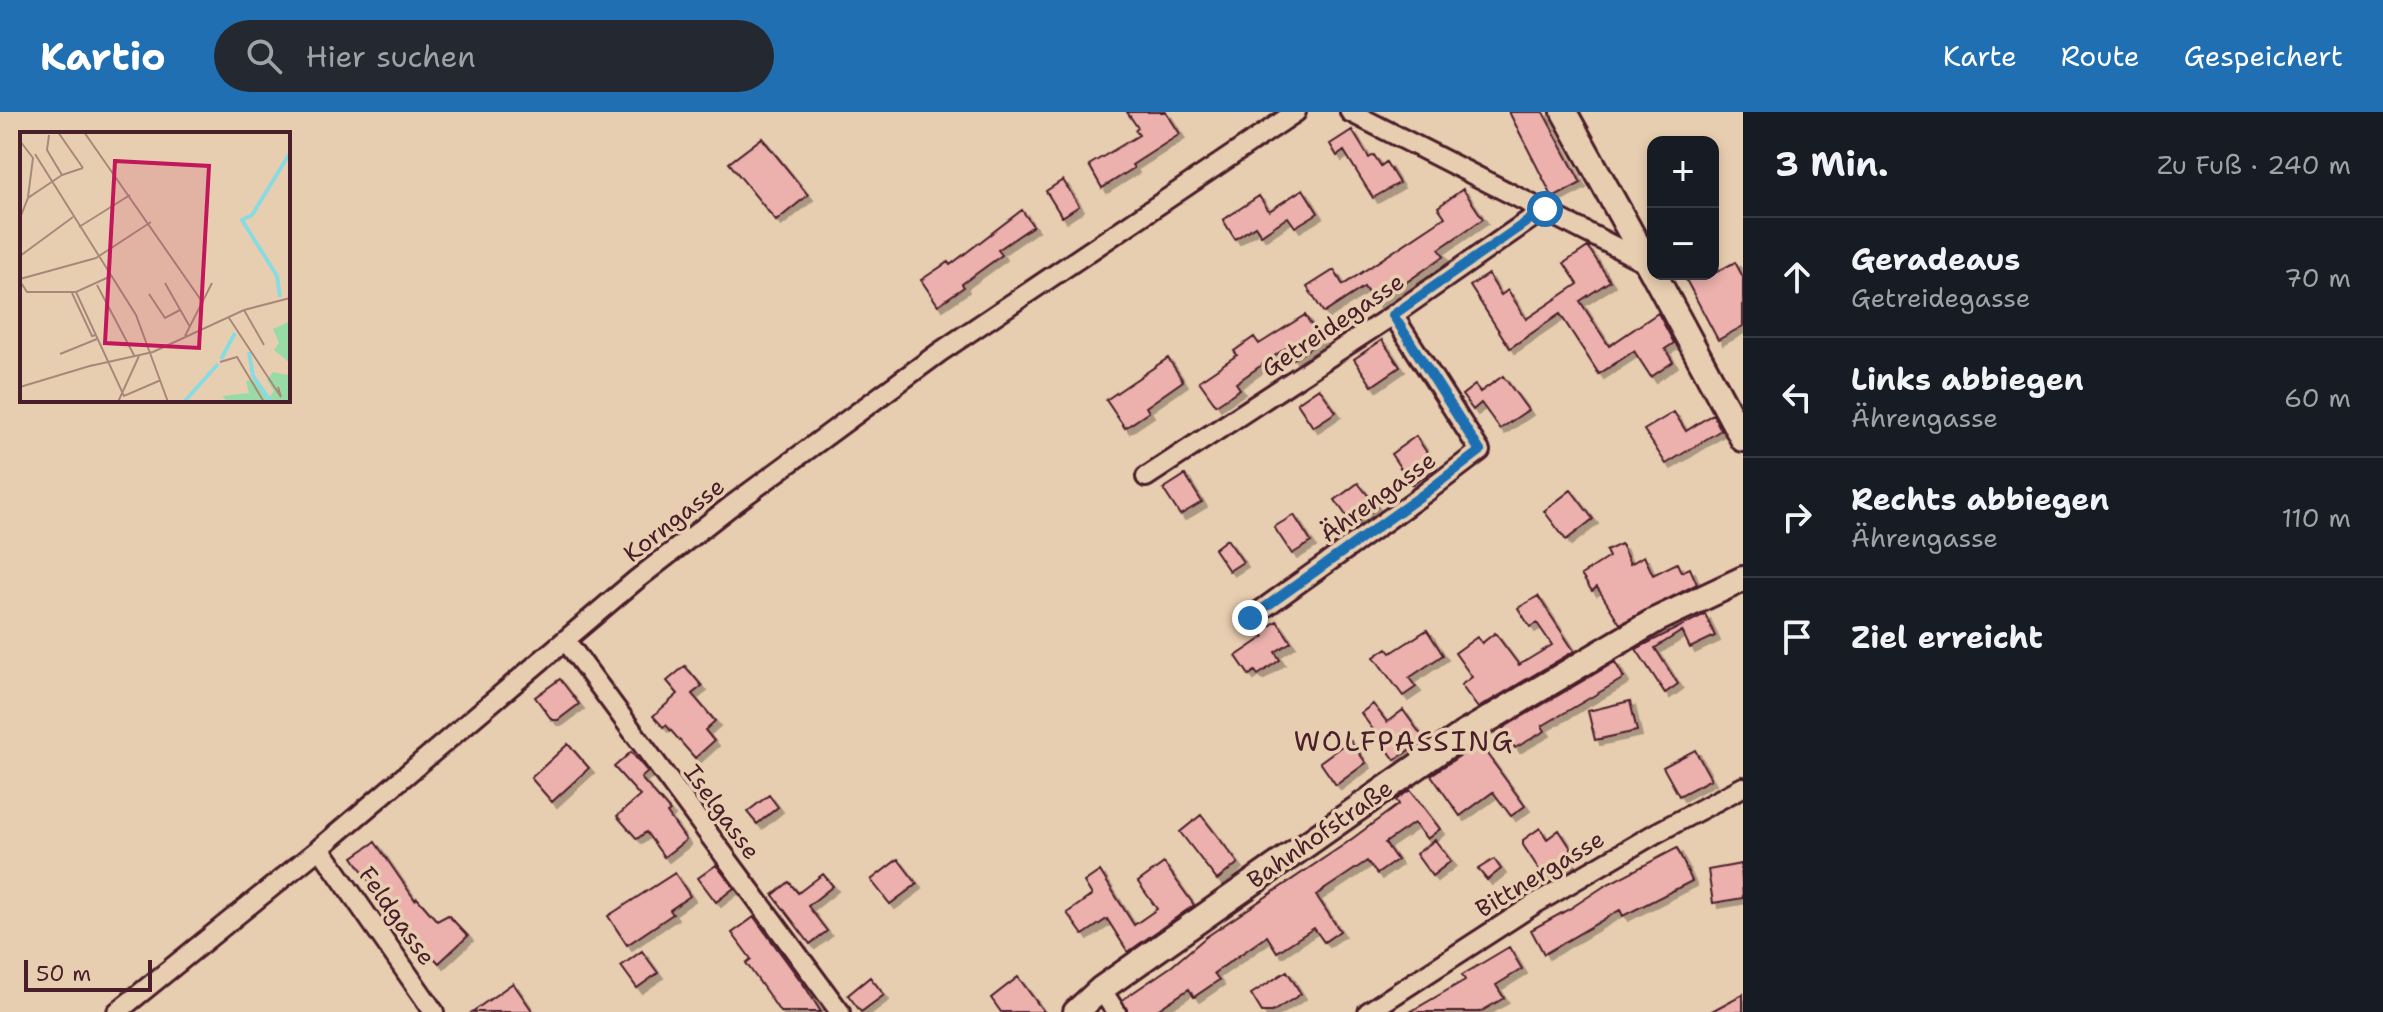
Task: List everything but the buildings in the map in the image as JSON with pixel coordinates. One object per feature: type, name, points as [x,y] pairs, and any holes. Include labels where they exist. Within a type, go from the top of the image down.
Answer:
[{"type":"street","name":"Korngasse","points":[[117,1012],[320,848],[636,580],[940,352],[1296,112]]},
{"type":"street","points":[[1350,112],[1545,209],[1647,268]]},
{"type":"street","points":[[1564,112],[1647,263]]},
{"type":"street","name":"Getreidegasse","points":[[1146,477],[1393,315],[1545,209]]},
{"type":"street","points":[[1656,280],[1743,439]]},
{"type":"street","name":"Ährengasse","points":[[1250,618],[1480,451],[1393,315]]},
{"type":"street","name":"Bahnhofstraße","points":[[1076,1012],[1101,989],[1462,735],[1656,620],[1743,579]]},
{"type":"street","name":"Iselgasse","points":[[566,641],[840,1012]]},
{"type":"street","name":"Bittnergasse","points":[[1368,1012],[1533,905],[1656,833],[1743,787]]},
{"type":"street","name":"Feldgasse","points":[[320,848],[434,1012]]},
{"type":"street","points":[[1101,989],[1116,1012]]},
{"type":"district","name":"WOLFPASSING","points":[[1404,741]]},
{"type":"route","points":[[1250,618],[1480,451],[1393,315],[1545,209]]}]
